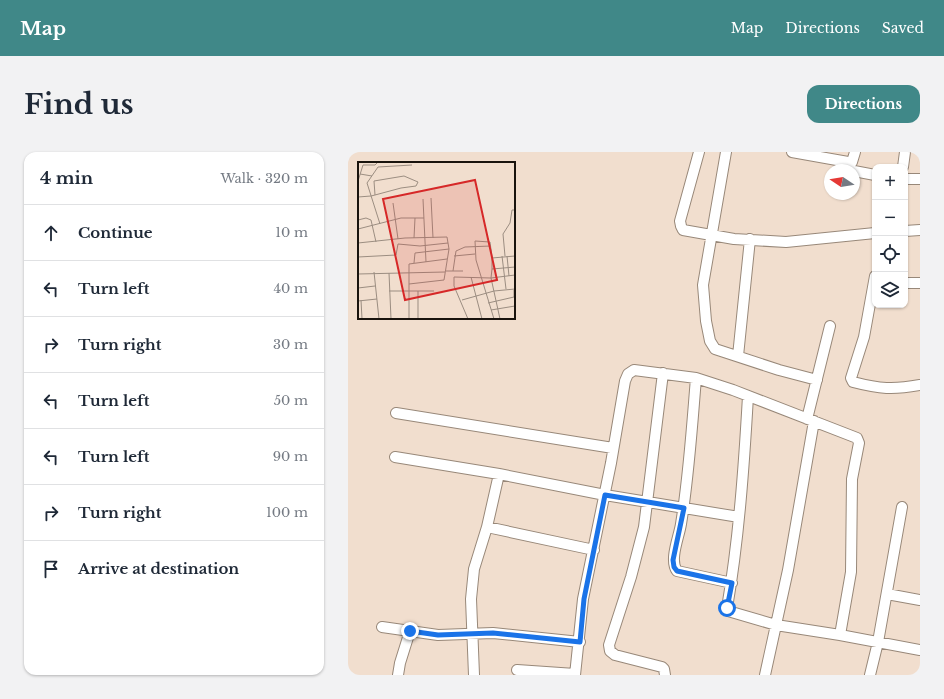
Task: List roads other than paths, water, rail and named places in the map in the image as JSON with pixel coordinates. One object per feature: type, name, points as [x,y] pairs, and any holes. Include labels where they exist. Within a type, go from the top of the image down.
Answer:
[{"type":"street","points":[[699,152],[680,221],[680,226],[683,230],[750,240],[786,242],[872,233]]},
{"type":"street","points":[[726,152],[702,285],[706,321],[710,340],[715,349],[816,383]]},
{"type":"street","points":[[792,152],[838,164]]},
{"type":"street","points":[[854,164],[855,152]]},
{"type":"street","points":[[903,164],[905,152]]},
{"type":"street","points":[[860,170],[872,174]]},
{"type":"street","points":[[908,179],[920,179]]},
{"type":"street","points":[[908,231],[920,230]]},
{"type":"street","points":[[738,356],[750,240]]},
{"type":"street","points":[[908,283],[920,283]]},
{"type":"street","points":[[872,297],[864,337],[851,378],[853,382],[878,388],[899,389],[920,385]]},
{"type":"street","points":[[766,675],[788,570],[816,383],[830,326]]},
{"type":"street","points":[[517,670],[575,674],[585,594],[614,448],[624,381],[628,374],[634,370],[696,378],[810,418],[851,434],[857,438],[859,443],[852,479],[851,572],[840,635]]},
{"type":"street","points":[[663,373],[644,527],[637,557],[609,645],[610,651],[615,656],[662,667],[665,675]]},
{"type":"street","points":[[696,378],[684,508],[673,560],[674,567],[677,571],[732,583]]},
{"type":"street","points":[[748,396],[739,517],[732,583],[727,608],[728,611],[776,625],[920,650]]},
{"type":"street","points":[[396,413],[614,448]]},
{"type":"street","points":[[395,458],[499,474],[648,503],[739,517]]},
{"type":"street","points":[[474,675],[474,635],[471,599],[474,569],[487,527],[499,474]]},
{"type":"street","points":[[870,675],[878,642],[902,507]]},
{"type":"street","points":[[487,527],[594,550]]},
{"type":"street","points":[[887,594],[920,600]]},
{"type":"street","points":[[382,627],[438,635],[474,635],[493,633],[580,642]]},
{"type":"street","points":[[398,675],[400,663],[410,631]]}]
